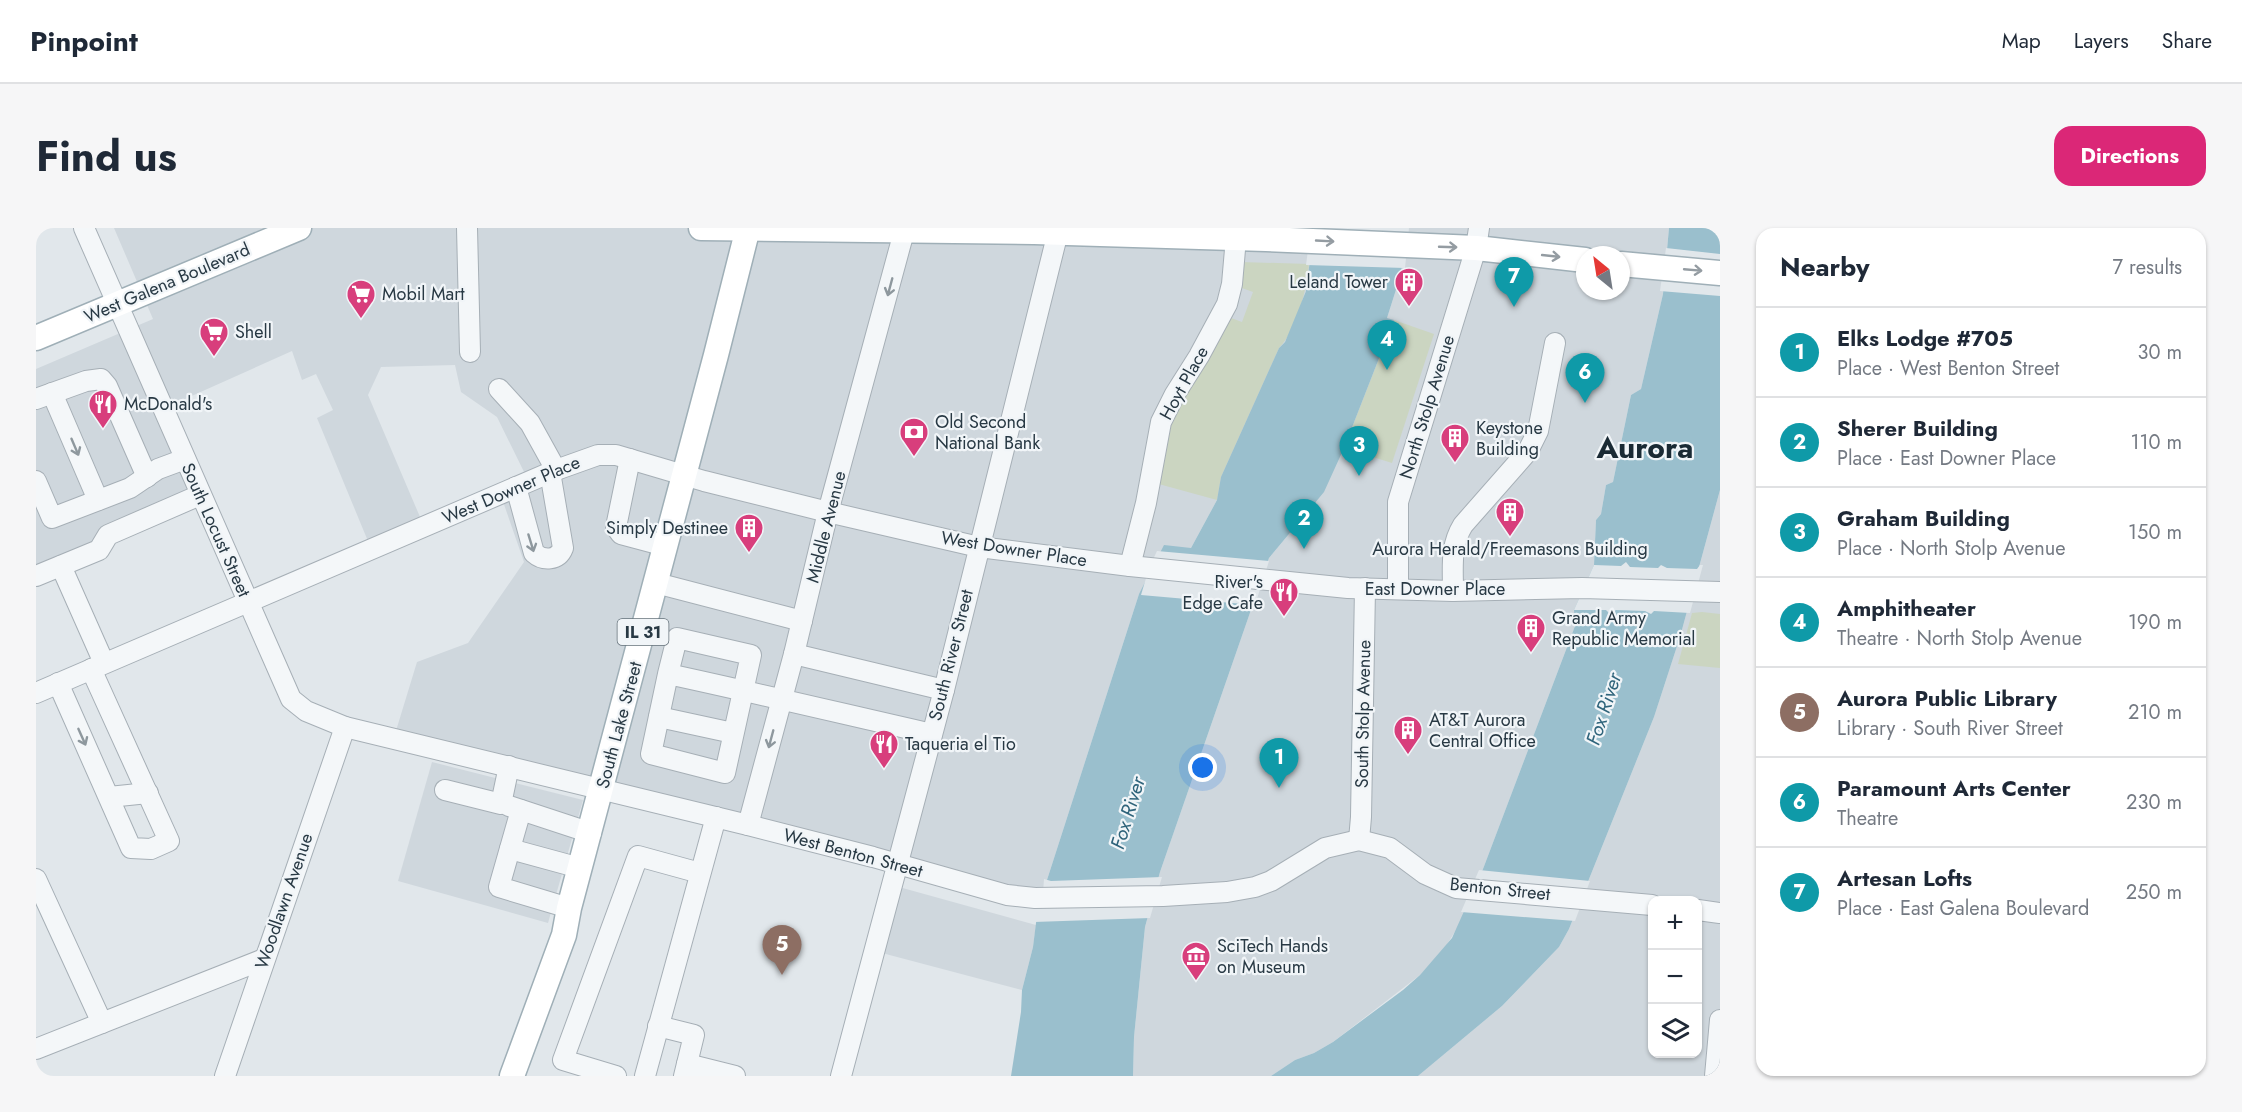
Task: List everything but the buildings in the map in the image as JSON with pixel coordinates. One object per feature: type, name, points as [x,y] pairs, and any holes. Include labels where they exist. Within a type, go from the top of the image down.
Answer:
[{"type":"main road","name":"West Galena Boulevard","points":[[36,338],[298,228]]},
{"type":"main road","points":[[701,228],[1058,231],[1420,246],[1477,238],[1576,258]]},
{"type":"main road","name":"South Lake Street","points":[[512,1076],[564,934],[747,229]]},
{"type":"main road","points":[[1630,265],[1720,273]]},
{"type":"street","name":"South Locust Street","points":[[84,228],[291,699],[306,711],[345,727]]},
{"type":"street","points":[[467,228],[470,352]]},
{"type":"street","name":"Middle Avenue","points":[[748,825],[794,654],[828,513],[905,229]]},
{"type":"street","name":"South River Street","points":[[841,1076],[944,690],[1058,231]]},
{"type":"street","name":"Hoyt Place","points":[[1130,566],[1146,503],[1161,422],[1227,304],[1232,284],[1236,238]]},
{"type":"street","name":"North Stolp Avenue","points":[[1398,589],[1398,502],[1477,238]]},
{"type":"street","points":[[1453,591],[1453,550],[1456,537],[1463,525],[1528,452],[1538,431],[1555,343]]},
{"type":"street","points":[[98,500],[44,396],[86,381],[101,379],[107,386],[147,477]]},
{"type":"street","points":[[499,389],[530,423],[553,471],[563,548],[558,557],[538,557],[534,553],[516,487]]},
{"type":"street","name":"West Downer Place","points":[[36,693],[553,471],[598,454],[616,454],[684,475],[828,513],[980,548],[1151,567]]},
{"type":"street","points":[[36,481],[44,521],[130,488],[158,469],[185,459]]},
{"type":"street","points":[[630,459],[617,531],[666,546]]},
{"type":"street","points":[[36,576],[99,550],[108,535],[200,495]]},
{"type":"street","points":[[58,683],[131,848],[151,849],[169,841],[98,666],[61,566]]},
{"type":"street","name":"East Downer Place","points":[[1151,567],[1365,588],[1453,591],[1582,588],[1720,592]]},
{"type":"street","points":[[656,583],[802,621]]},
{"type":"street","name":"South Stolp Avenue","points":[[1359,840],[1365,588]]},
{"type":"street","points":[[677,638],[751,655],[725,772],[651,754],[668,674],[677,638]]},
{"type":"street","points":[[794,654],[944,690]]},
{"type":"street","points":[[668,674],[932,734]]},
{"type":"street","points":[[659,717],[733,733]]},
{"type":"street","name":"West Benton Street","points":[[345,727],[748,825],[1007,895],[1035,898],[1163,896],[1227,892],[1255,887],[1271,881],[1325,848],[1359,840]]},
{"type":"street","name":"Woodlawn Avenue","points":[[225,1076],[345,727]]},
{"type":"street","points":[[501,804],[509,766]]},
{"type":"street","points":[[445,790],[501,804],[591,833]]},
{"type":"street","points":[[109,797],[148,793]]},
{"type":"street","points":[[521,810],[500,887],[569,908]]},
{"type":"street","points":[[645,1076],[716,817]]},
{"type":"street","name":"Benton Street","points":[[1359,840],[1390,848],[1425,874],[1456,888],[1648,904]]},
{"type":"street","points":[[510,849],[580,868]]},
{"type":"street","points":[[616,1076],[563,1060],[638,856],[700,873]]},
{"type":"street","points":[[36,879],[102,1023]]},
{"type":"street","points":[[1702,911],[1720,913]]},
{"type":"street","points":[[36,1049],[264,959]]},
{"type":"street","points":[[1715,1076],[1720,1020]]},
{"type":"street","points":[[658,1026],[694,1035],[686,1070],[735,1076]]},
{"type":"shaded area","points":[[114,228],[1314,228],[1306,291],[1285,342],[1279,348],[1217,500],[1191,548],[1139,594],[1047,880],[1045,894],[1035,898],[395,734],[417,662],[468,643],[524,562],[499,490],[527,478],[497,417],[461,392],[455,365],[381,367],[368,395],[423,524],[370,546],[317,418],[333,410],[316,374],[302,380],[292,351],[167,407],[207,501],[36,571],[36,369],[153,319]]},
{"type":"shaded area","points":[[1406,228],[1669,228],[1663,294],[1641,389],[1631,395],[1613,482],[1606,485],[1601,514],[1596,520],[1594,565],[1574,610],[1575,626],[1483,869],[1458,927],[1444,949],[1420,975],[1333,1042],[1314,1053],[1295,1060],[1271,1076],[1133,1076],[1134,1037],[1145,927],[1160,872],[1269,558],[1299,522],[1344,448],[1394,321],[1387,318],[1401,274]]},
{"type":"shaded area","points":[[1720,490],[1720,1076],[1418,1076],[1502,1006],[1559,947],[1569,929],[1654,717],[1680,637]]},
{"type":"shaded area","points":[[432,762],[583,800],[548,923],[398,881]]},
{"type":"shaded area","points":[[899,887],[1036,925],[1022,990],[882,953]]},
{"type":"green space","points":[[1241,262],[1309,264],[1306,286],[1296,320],[1286,340],[1279,348],[1221,477],[1217,500],[1155,483],[1165,434],[1175,410],[1231,318],[1242,322],[1253,292],[1239,287]]},
{"type":"green space","points":[[1394,320],[1434,334],[1392,463],[1344,448]]},
{"type":"green space","points":[[1692,613],[1720,614],[1720,668],[1678,664]]},
{"type":"water","name":"Fox River","points":[[1314,228],[1406,228],[1401,274],[1387,318],[1394,320],[1344,448],[1324,492],[1269,558],[1160,872],[1145,927],[1134,1037],[1133,1076],[1011,1076],[1022,990],[1033,947],[1037,915],[1139,594],[1164,545],[1191,548],[1217,500],[1221,477],[1279,348],[1285,342],[1306,291]]},
{"type":"water","name":"Fox River","points":[[1669,228],[1720,228],[1720,490],[1680,637],[1654,717],[1569,929],[1559,947],[1502,1006],[1418,1076],[1271,1076],[1295,1060],[1314,1053],[1333,1042],[1403,990],[1420,975],[1452,938],[1483,869],[1575,626],[1574,610],[1594,565],[1596,520],[1601,514],[1606,485],[1613,482],[1631,395],[1641,389],[1663,294]]},
{"type":"pier","points":[[1311,228],[1409,228],[1405,268],[1306,265]]},
{"type":"pier","points":[[1666,248],[1720,254],[1720,296],[1660,291]]},
{"type":"pier","points":[[1157,551],[1269,561],[1255,605],[1141,595]]},
{"type":"pier","points":[[1626,562],[1630,567],[1658,568],[1661,565],[1667,568],[1697,569],[1703,565],[1690,613],[1654,611],[1651,614],[1645,611],[1616,610],[1610,614],[1606,610],[1574,610],[1594,565],[1621,566]]},
{"type":"pier","points":[[1479,870],[1590,881],[1575,921],[1461,912]]},
{"type":"pier","points":[[1162,877],[1150,918],[1034,922],[1034,914],[1043,893],[1044,879],[1051,881]]},
{"type":"place","name":"Artesan Lofts","points":[[1514,307]]},
{"type":"place","name":"Leland Tower","points":[[1409,308]]},
{"type":"place","name":"Mobil Mart","points":[[361,320]]},
{"type":"place","name":"Shell","points":[[214,358]]},
{"type":"place","name":"Amphitheater","points":[[1387,370]]},
{"type":"place","name":"Paramount Arts Center","points":[[1585,403]]},
{"type":"place","name":"McDonald's","points":[[103,430]]},
{"type":"place","name":"Old Second National Bank","points":[[914,458]]},
{"type":"place","name":"Keystone Building","points":[[1455,464]]},
{"type":"place","name":"Graham Building","points":[[1359,476]]},
{"type":"place","name":"Aurora Herald/Freemasons Building","points":[[1510,538]]},
{"type":"place","name":"Sherer Building","points":[[1304,549]]},
{"type":"place","name":"Simply Destinee","points":[[749,554]]},
{"type":"place","name":"River's Edge Cafe","points":[[1284,618]]},
{"type":"place","name":"Grand Army Republic Memorial","points":[[1531,654]]},
{"type":"place","name":"AT&T Aurora Central Office","points":[[1408,756]]},
{"type":"place","name":"Taqueria el Tio","points":[[884,770]]},
{"type":"place","name":"Elks Lodge #705","points":[[1279,788]]},
{"type":"place","name":"Aurora Public Library","points":[[782,975]]},
{"type":"place","name":"SciTech Hands on Museum","points":[[1196,982]]},
{"type":"district","name":"Aurora","points":[[1645,447]]}]
